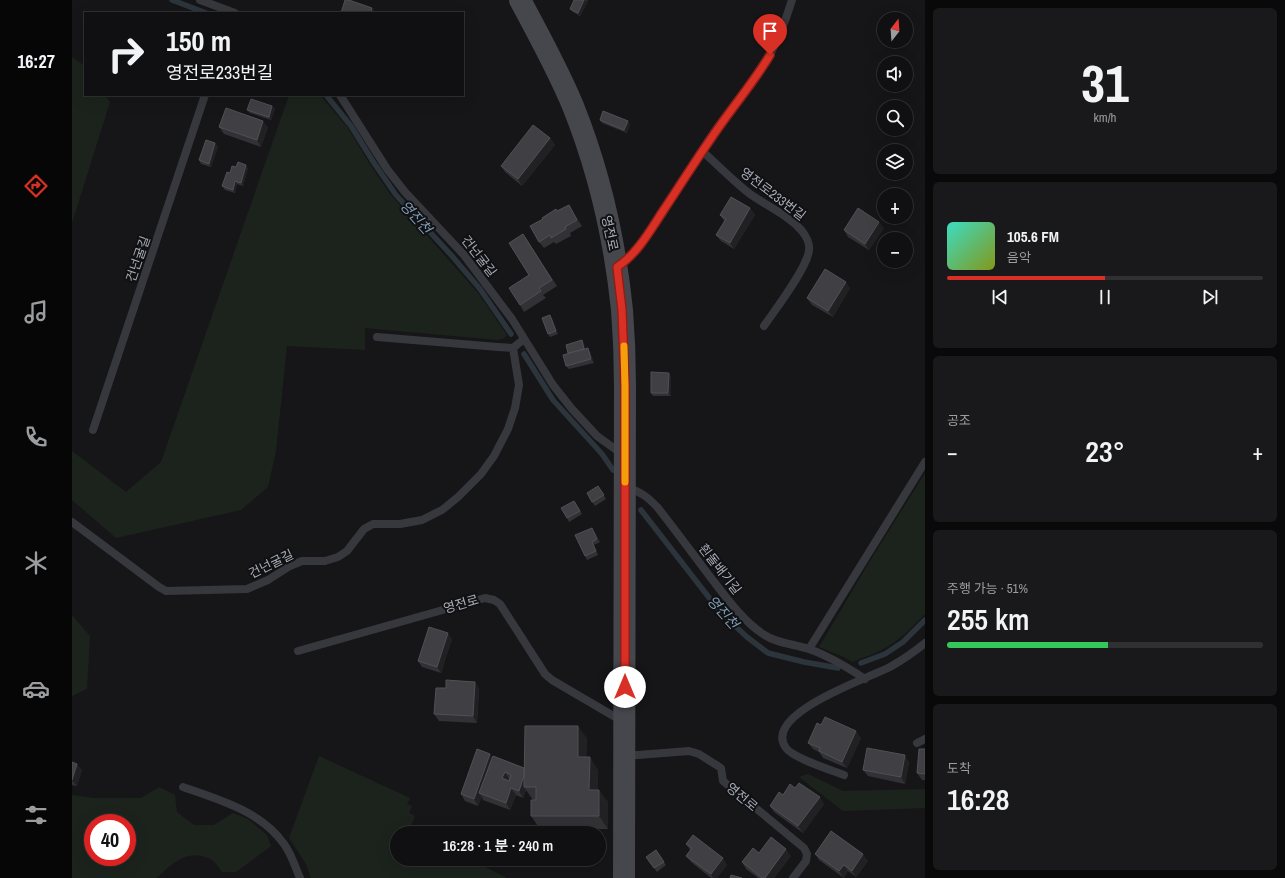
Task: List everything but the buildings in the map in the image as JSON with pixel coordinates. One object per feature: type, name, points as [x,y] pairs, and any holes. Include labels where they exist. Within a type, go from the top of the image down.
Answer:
[{"type":"street","name":"영전로","points":[[520,0],[560,76],[584,136],[603,200],[617,267],[622,310],[624,352],[624,878]]},
{"type":"lane","points":[[200,0],[232,12]]},
{"type":"lane","points":[[617,267],[625,262],[636,250],[702,151],[759,73],[781,32],[792,0]]},
{"type":"lane","name":"건넌굴길","points":[[93,430],[205,96]]},
{"type":"lane","name":"건넌굴길","points":[[341,96],[387,169],[405,192],[464,255],[512,319],[553,385],[572,409],[597,436],[625,455]]},
{"type":"lane","name":"영전로233번길","points":[[702,151],[750,193],[803,231],[808,240],[810,250],[806,262],[764,326]]},
{"type":"lane","points":[[376,337],[513,348],[524,339]]},
{"type":"lane","name":"건넌굴길","points":[[72,522],[166,591],[247,589],[268,580],[290,566],[302,561],[325,561],[338,557],[347,551],[364,529],[373,524],[400,524],[422,520],[442,510],[482,474],[494,456],[508,429],[515,408],[519,385],[513,348]]},
{"type":"lane","points":[[809,649],[925,462]]},
{"type":"lane","name":"흰돌배기길","points":[[625,488],[641,493],[653,503],[728,599],[750,624],[763,634],[775,640],[809,649],[846,666],[865,679]]},
{"type":"lane","name":"영전로","points":[[298,652],[477,599],[489,598],[500,604],[506,612],[545,674],[552,680],[624,722]]},
{"type":"lane","points":[[844,775],[793,755],[786,748],[783,741],[784,730],[790,720],[803,709],[823,698],[890,667],[925,643]]},
{"type":"lane","points":[[917,743],[925,739]]},
{"type":"lane","name":"영전로","points":[[624,756],[689,751],[699,754],[721,768],[723,781],[804,848],[807,854],[806,861],[793,878]]},
{"type":"lane","points":[[183,787],[240,808],[271,829],[284,844],[294,861],[300,878]]},
{"type":"shaded area","points":[[72,57],[84,65],[84,96],[106,96],[110,102],[72,223]]},
{"type":"shaded area","points":[[289,96],[321,96],[348,128],[390,194],[478,293],[507,335],[498,340],[365,328],[365,350],[287,346],[276,451],[268,487],[241,510],[116,538],[72,500],[72,451],[126,492],[161,462]]},
{"type":"shaded area","points":[[925,473],[925,614],[895,642],[876,653],[852,662],[844,657],[819,647],[870,561]]},
{"type":"shaded area","points":[[72,615],[90,636],[87,689],[72,696]]},
{"type":"shaded area","points":[[319,756],[410,798],[407,804],[412,806],[409,813],[415,816],[411,826],[390,826],[390,866],[483,866],[507,878],[311,878],[306,864],[289,838]]},
{"type":"shaded area","points":[[808,774],[843,791],[925,789],[925,808],[843,811],[799,777]]},
{"type":"shaded area","points":[[159,787],[175,795],[177,812],[194,825],[214,825],[233,813],[248,819],[267,835],[271,846],[236,872],[222,872],[212,860],[204,856],[196,855],[182,858],[175,862],[157,878],[72,878],[72,795],[93,798],[141,798]]},
{"type":"waterway","name":"영진천","points":[[172,0],[203,12]]},
{"type":"waterway","name":"영진천","points":[[327,96],[351,126],[396,195],[480,289],[511,334]]},
{"type":"waterway","name":"영진천","points":[[524,354],[553,400],[602,454],[613,470]]},
{"type":"waterway","name":"영진천","points":[[641,510],[721,613],[747,637],[768,653],[804,662],[838,668]]},
{"type":"waterway","name":"영진천","points":[[861,663],[885,654],[903,642],[925,620]]},
{"type":"slow traffic","points":[[624,346],[625,482]]},
{"type":"route","points":[[625,687],[625,386],[622,310],[617,267],[625,262],[636,250],[652,228],[710,140],[759,73],[770,55]]}]
